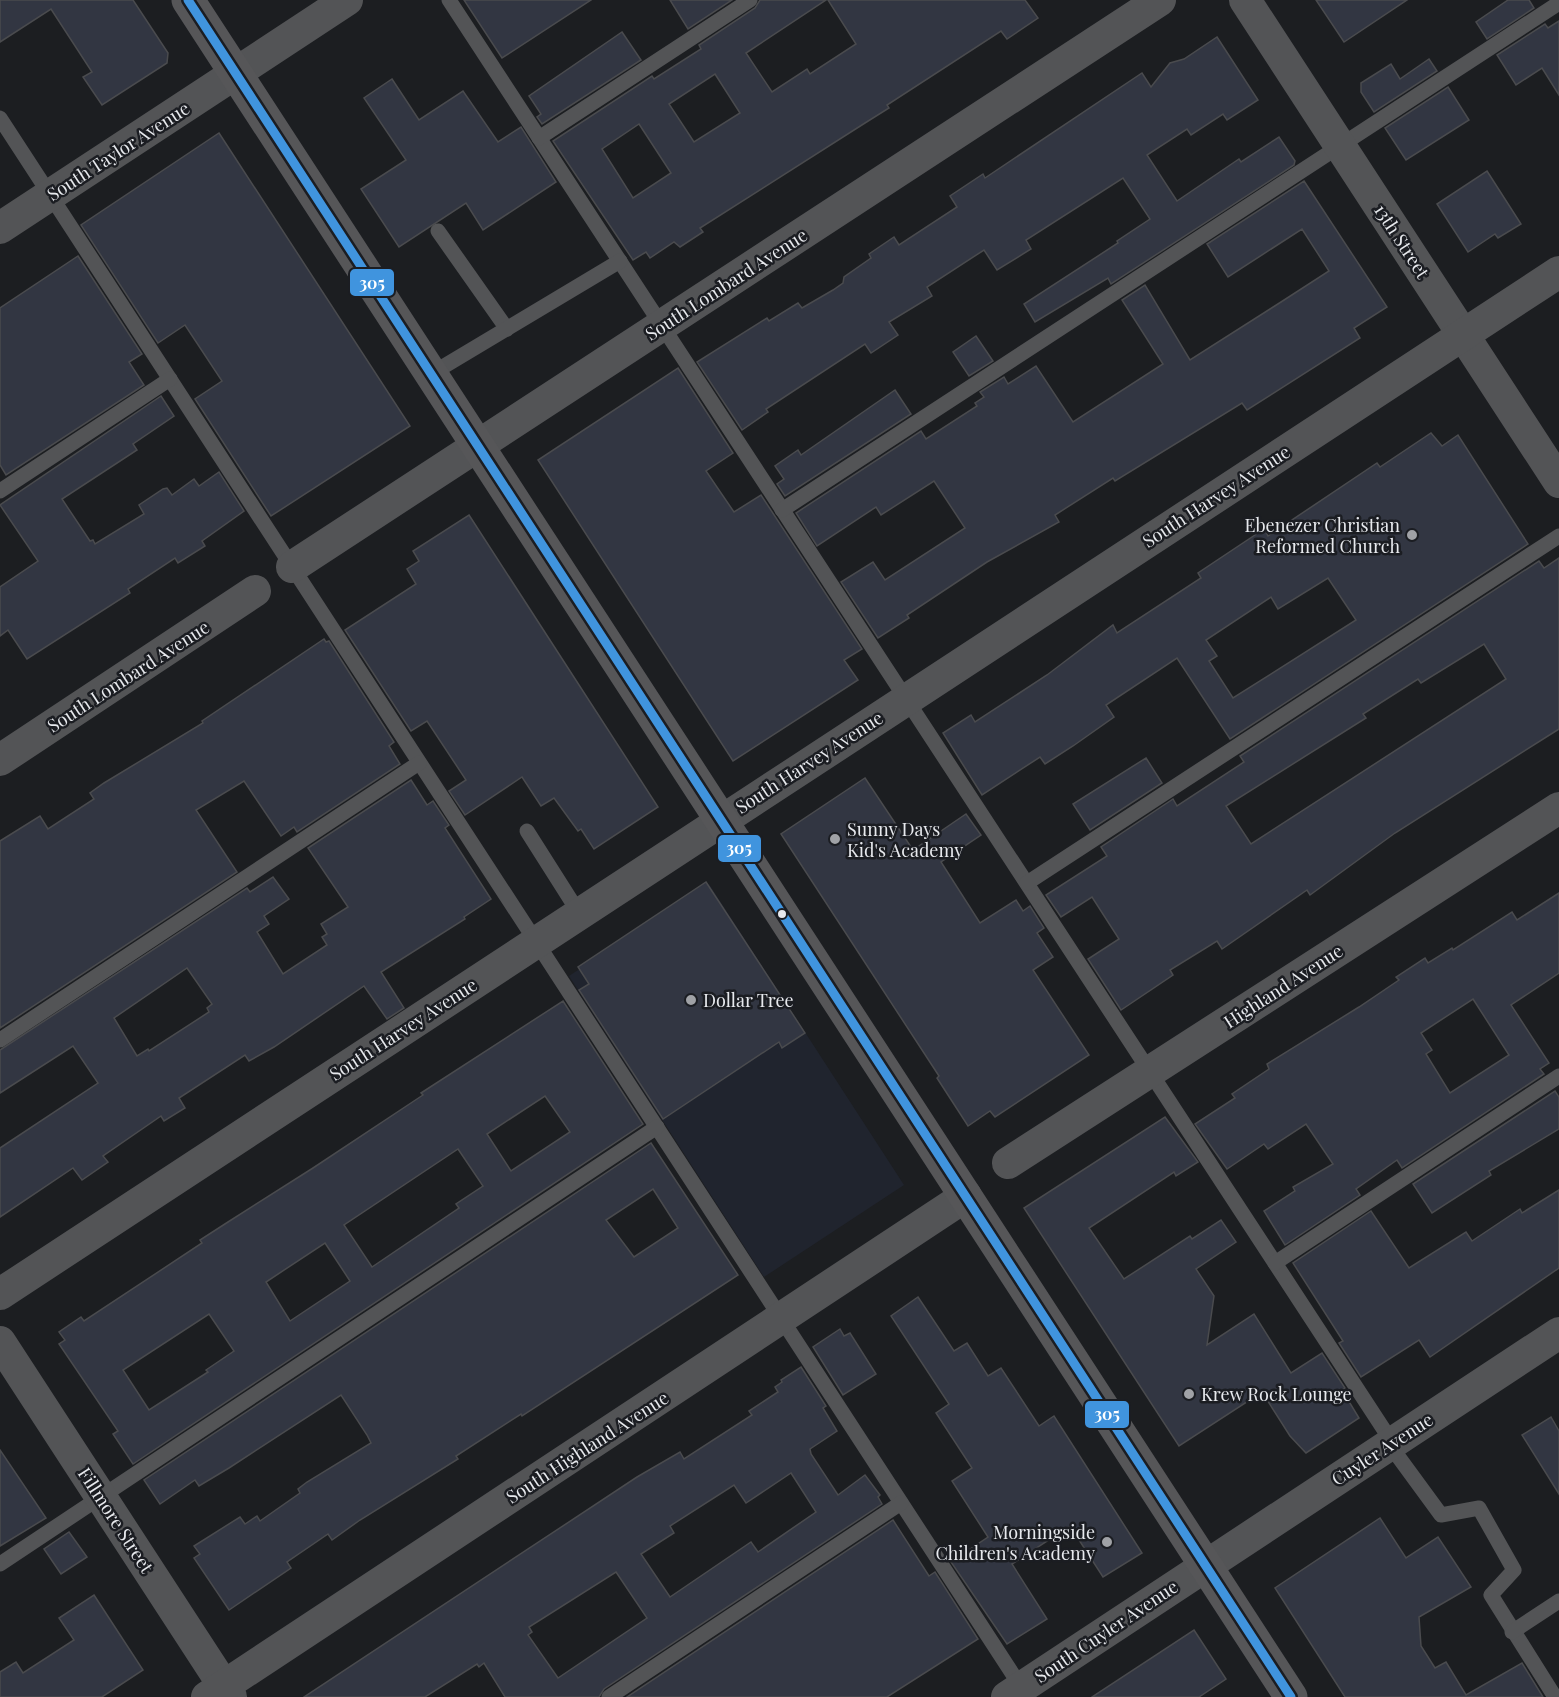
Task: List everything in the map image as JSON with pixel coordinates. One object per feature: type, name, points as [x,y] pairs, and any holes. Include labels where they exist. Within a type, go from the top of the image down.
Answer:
[{"type":"main road","points":[[188,0],[1291,1697]]},
{"type":"street","name":"South Taylor Avenue","points":[[0,228],[347,0]]},
{"type":"street","name":"South Lombard Avenue","points":[[292,567],[1160,0]]},
{"type":"street","name":"13th Street","points":[[1245,0],[1559,482]]},
{"type":"street","name":"South Harvey Avenue","points":[[0,1293],[1559,272]]},
{"type":"street","name":"South Lombard Avenue","points":[[0,760],[255,591]]},
{"type":"street","name":"Highland Avenue","points":[[1008,1163],[1559,808]]},
{"type":"street","name":"South Highland Avenue","points":[[221,1693],[966,1196]]},
{"type":"street","name":"Cuyler Avenue","points":[[1206,1565],[1559,1333]]},
{"type":"street","name":"Fillmore Street","points":[[0,1342],[101,1497],[221,1693]]},
{"type":"street","name":"South Cuyler Avenue","points":[[1018,1694],[1206,1565]]},
{"type":"lane","points":[[449,0],[1391,1443],[1441,1515],[1479,1508],[1514,1570],[1491,1595],[1512,1632],[1555,1697]]},
{"type":"lane","points":[[539,138],[750,0]]},
{"type":"lane","points":[[782,510],[1559,3]]},
{"type":"lane","points":[[0,118],[901,1503],[1018,1694]]},
{"type":"lane","points":[[438,231],[507,329]]},
{"type":"lane","points":[[431,374],[620,261]]},
{"type":"lane","points":[[0,491],[170,379]]},
{"type":"lane","points":[[1027,884],[1559,536]]},
{"type":"lane","points":[[0,1040],[419,763]]},
{"type":"lane","points":[[527,831],[579,913]]},
{"type":"lane","points":[[1275,1263],[1559,1076]]},
{"type":"lane","points":[[0,1564],[657,1127]]},
{"type":"lane","points":[[609,1697],[901,1503]]},
{"type":"lane","points":[[1512,1632],[1559,1601]]},
{"type":"shaded area","points":[[709,884],[904,1185],[764,1277],[569,976]]},
{"type":"building","points":[[0,0],[133,0],[168,53],[167,63],[102,105],[83,77],[92,72],[51,9],[0,42]]},
{"type":"building","points":[[464,0],[591,0],[502,58]]},
{"type":"building","points":[[670,0],[732,0],[688,29]]},
{"type":"building","points":[[760,0],[826,0],[746,53],[772,92],[807,69],[810,74],[856,44],[828,0],[1025,0],[1038,18],[1007,39],[1001,31],[887,105],[889,108],[700,228],[703,232],[680,247],[674,242],[650,258],[646,252],[633,260],[553,141],[652,76],[654,79],[701,49],[699,45],[755,8]],"holes":[[[715,74],[740,113],[694,142],[669,104]],[[639,124],[671,173],[633,198],[602,149]]]},
{"type":"building","points":[[1316,0],[1407,0],[1344,42]]},
{"type":"building","points":[[1508,0],[1529,0],[1534,8],[1487,39],[1476,22]]},
{"type":"building","points":[[1559,21],[1559,95],[1542,68],[1516,85],[1497,55],[1545,24],[1548,28]]},
{"type":"building","points":[[622,32],[641,60],[542,124],[537,117],[541,114],[529,96]]},
{"type":"building","points":[[1217,37],[1258,100],[1227,120],[1223,114],[1191,135],[1187,129],[1147,155],[1177,201],[1239,159],[1241,162],[1279,137],[1295,161],[1294,165],[1111,284],[1108,278],[1035,322],[1024,304],[1118,243],[1117,241],[1150,219],[1123,178],[1026,240],[1031,249],[997,270],[984,250],[927,287],[932,296],[889,322],[898,335],[871,353],[865,344],[766,409],[768,412],[742,430],[697,362],[767,318],[769,321],[798,303],[802,308],[833,290],[843,283],[844,277],[871,258],[869,254],[894,237],[899,245],[957,207],[950,196],[983,174],[985,178],[1142,73],[1151,87],[1170,63],[1184,59]]},
{"type":"building","points":[[1429,59],[1437,71],[1374,112],[1361,92],[1361,83],[1391,64],[1400,79]]},
{"type":"building","points":[[392,79],[419,120],[463,91],[498,142],[521,127],[556,182],[483,230],[466,203],[399,247],[361,189],[406,160],[364,98]]},
{"type":"building","points":[[1448,87],[1469,120],[1406,160],[1385,128]]},
{"type":"building","points":[[219,133],[410,426],[271,516],[195,399],[222,381],[185,325],[158,343],[81,225]]},
{"type":"building","points":[[1487,171],[1521,224],[1498,238],[1495,234],[1468,252],[1437,204]]},
{"type":"building","points":[[1304,181],[1387,307],[1354,328],[1360,338],[1247,410],[1242,403],[1115,481],[1113,478],[1055,515],[1059,522],[987,562],[907,615],[909,618],[878,638],[841,582],[873,562],[885,580],[965,528],[934,481],[881,515],[876,507],[817,546],[796,513],[921,431],[926,439],[977,406],[975,403],[984,397],[980,392],[1004,377],[1008,384],[1036,366],[1073,422],[1163,364],[1122,300],[1145,285],[1190,360],[1329,271],[1302,229],[1228,277],[1207,244]]},
{"type":"building","points":[[78,256],[142,354],[129,362],[144,385],[6,475],[0,465],[0,308]]},
{"type":"building","points":[[976,336],[993,361],[969,376],[953,352]]},
{"type":"building","points":[[678,368],[733,453],[706,471],[734,512],[761,495],[862,649],[844,660],[858,680],[733,761],[538,460]]},
{"type":"building","points":[[895,390],[911,414],[785,496],[777,484],[784,479],[775,466],[798,450],[801,455]]},
{"type":"building","points":[[161,396],[174,416],[133,444],[137,450],[62,499],[90,541],[93,540],[95,544],[144,514],[139,505],[163,489],[167,488],[172,495],[194,479],[199,486],[219,472],[244,511],[202,541],[205,546],[178,563],[175,558],[128,589],[130,593],[27,659],[8,630],[0,636],[0,587],[38,561],[0,505]]},
{"type":"building","points":[[1431,433],[1442,446],[1458,435],[1528,544],[1230,739],[1177,658],[1106,705],[1114,717],[1073,746],[1045,764],[1040,757],[982,795],[943,733],[971,715],[975,722],[1047,675],[1113,625],[1117,633],[1201,578],[1198,573],[1264,529],[1268,536],[1377,463],[1380,467]],"holes":[[[1328,578],[1356,620],[1233,698],[1209,661],[1217,656],[1206,640],[1271,597],[1278,609]]]},
{"type":"building","points":[[469,515],[658,807],[594,849],[581,829],[578,831],[554,798],[541,806],[522,777],[465,815],[449,791],[466,780],[427,721],[411,731],[345,630],[416,584],[407,569],[419,561],[413,551]]},
{"type":"building","points":[[1559,558],[1559,729],[1395,833],[1310,895],[1307,890],[1222,949],[1217,941],[1170,970],[1173,975],[1121,1010],[1088,959],[1119,939],[1092,897],[1061,917],[1046,895],[1107,856],[1101,847],[1173,799],[1177,806],[1244,762],[1240,756],[1539,561],[1544,568]],"holes":[[[1484,644],[1506,679],[1251,844],[1226,806],[1366,718],[1363,714],[1418,679],[1421,683]]]},
{"type":"building","points":[[324,639],[326,642],[329,641],[394,742],[389,746],[400,764],[297,832],[294,827],[281,836],[244,781],[196,810],[237,872],[0,1028],[0,841],[40,816],[48,829],[94,799],[90,793],[104,783],[203,723],[202,721]]},
{"type":"building","points":[[1146,758],[1162,783],[1090,830],[1073,804]]},
{"type":"building","points":[[865,778],[913,850],[966,814],[981,835],[941,862],[980,923],[1016,900],[1023,911],[1030,906],[1044,928],[1037,933],[1053,957],[1033,970],[1089,1055],[995,1117],[990,1111],[968,1126],[937,1078],[939,1076],[781,834]]},
{"type":"building","points":[[411,780],[427,805],[433,801],[449,825],[445,828],[491,899],[464,917],[465,919],[381,972],[404,1008],[387,1019],[364,986],[274,1047],[249,1061],[245,1055],[179,1098],[185,1108],[164,1121],[161,1116],[103,1156],[108,1162],[82,1180],[73,1168],[0,1217],[0,1148],[98,1083],[73,1046],[0,1093],[0,1050],[247,888],[250,892],[273,877],[289,899],[264,916],[269,924],[257,932],[283,974],[327,945],[322,937],[327,934],[321,924],[348,907],[308,848]],"holes":[[[187,968],[212,1004],[207,1008],[209,1012],[149,1051],[148,1049],[137,1056],[114,1018]]]},
{"type":"building","name":"Dollar Tree","points":[[706,882],[805,1033],[782,1048],[779,1042],[663,1119],[579,990],[589,984],[578,967]]},
{"type":"building","points":[[1559,893],[1559,973],[1511,1005],[1549,1063],[1540,1069],[1544,1074],[1402,1168],[1397,1160],[1356,1189],[1360,1195],[1285,1245],[1264,1211],[1295,1191],[1293,1187],[1333,1164],[1306,1124],[1268,1149],[1264,1144],[1227,1169],[1195,1124],[1235,1098],[1232,1094],[1269,1069],[1267,1064],[1359,1007],[1399,980],[1396,977],[1425,958],[1428,963],[1452,948],[1453,950],[1512,912],[1517,920]],"holes":[[[1473,999],[1509,1055],[1450,1093],[1426,1054],[1432,1050],[1421,1033]]]},
{"type":"building","points":[[563,1001],[643,1124],[133,1464],[113,1434],[118,1431],[59,1344],[65,1340],[59,1332],[81,1317],[84,1321],[202,1243],[200,1240],[423,1095],[421,1093]],"holes":[[[545,1096],[570,1132],[511,1171],[487,1134]],[[458,1149],[483,1186],[456,1204],[459,1208],[372,1267],[344,1225]],[[325,1243],[350,1281],[290,1321],[266,1282]],[[209,1314],[234,1351],[206,1370],[208,1372],[149,1410],[123,1370]]]},
{"type":"building","points":[[1555,1091],[1559,1097],[1559,1129],[1489,1171],[1491,1175],[1432,1213],[1413,1184]]},
{"type":"building","points":[[1165,1117],[1198,1162],[1176,1176],[1174,1172],[1089,1228],[1124,1279],[1190,1236],[1192,1239],[1221,1220],[1236,1242],[1196,1269],[1214,1296],[1207,1345],[1254,1314],[1291,1373],[1322,1353],[1345,1388],[1342,1390],[1359,1418],[1306,1453],[1290,1436],[1262,1392],[1179,1446],[1024,1208]]},
{"type":"building","points":[[651,1143],[738,1275],[522,1416],[521,1414],[456,1456],[458,1459],[332,1540],[328,1534],[287,1562],[291,1568],[229,1610],[194,1558],[200,1554],[194,1546],[240,1517],[245,1524],[257,1516],[260,1521],[300,1493],[298,1489],[307,1482],[371,1443],[341,1395],[229,1468],[199,1486],[195,1480],[160,1504],[144,1480]],"holes":[[[653,1189],[678,1228],[634,1257],[606,1220]]]},
{"type":"building","points":[[1559,1190],[1559,1268],[1430,1357],[1419,1340],[1361,1377],[1339,1343],[1343,1341],[1293,1263],[1371,1211],[1409,1268],[1466,1232],[1472,1241],[1520,1209],[1522,1213]]},
{"type":"building","points":[[918,1297],[954,1351],[967,1343],[988,1376],[1001,1368],[1039,1426],[1054,1416],[1142,1553],[1103,1577],[1070,1526],[1012,1564],[1047,1619],[1007,1644],[951,1562],[988,1537],[952,1481],[972,1468],[936,1413],[949,1404],[891,1316]]},
{"type":"building","points":[[840,1329],[844,1336],[850,1333],[876,1374],[843,1395],[813,1347]]},
{"type":"building","points":[[801,1367],[826,1406],[823,1408],[837,1431],[810,1449],[838,1495],[865,1475],[880,1495],[878,1497],[882,1504],[604,1689],[599,1697],[505,1697],[484,1663],[479,1667],[477,1664],[425,1697],[304,1697],[637,1477],[680,1452],[684,1459],[752,1415],[749,1411],[778,1392],[775,1387],[782,1382],[781,1380]],"holes":[[[791,1473],[816,1512],[758,1552],[751,1542],[670,1597],[641,1554],[674,1533],[670,1526],[734,1485],[746,1503]],[[616,1572],[647,1618],[558,1678],[528,1635],[532,1632],[529,1627]]]},
{"type":"building","points":[[1551,1417],[1559,1431],[1559,1494],[1522,1435]]},
{"type":"building","points":[[0,1450],[46,1518],[0,1546]]},
{"type":"building","points":[[1380,1518],[1406,1558],[1438,1537],[1471,1587],[1419,1617],[1421,1646],[1435,1668],[1446,1662],[1466,1695],[1522,1663],[1543,1697],[1345,1697],[1275,1588]]},
{"type":"building","points":[[893,1520],[929,1576],[935,1572],[978,1639],[887,1697],[627,1697]]},
{"type":"building","points":[[69,1532],[87,1557],[61,1574],[44,1549]]},
{"type":"building","points":[[94,1595],[143,1670],[102,1697],[0,1697],[0,1672],[16,1662],[23,1673],[74,1640],[59,1618]]},
{"type":"building","points":[[1194,1630],[1226,1679],[1199,1697],[1092,1697]]},
{"type":"transit line","name":"305","points":[[188,0],[1291,1697]]},
{"type":"place","name":"Ebenezer Christian Reformed Church","points":[[1412,535]]},
{"type":"place","name":"Sunny Days Kid's Academy","points":[[835,839]]},
{"type":"place","name":"Dollar Tree","points":[[691,1000]]},
{"type":"place","name":"Krew Rock Lounge","points":[[1189,1394]]},
{"type":"place","name":"Morningside Children's Academy","points":[[1107,1542]]}]
